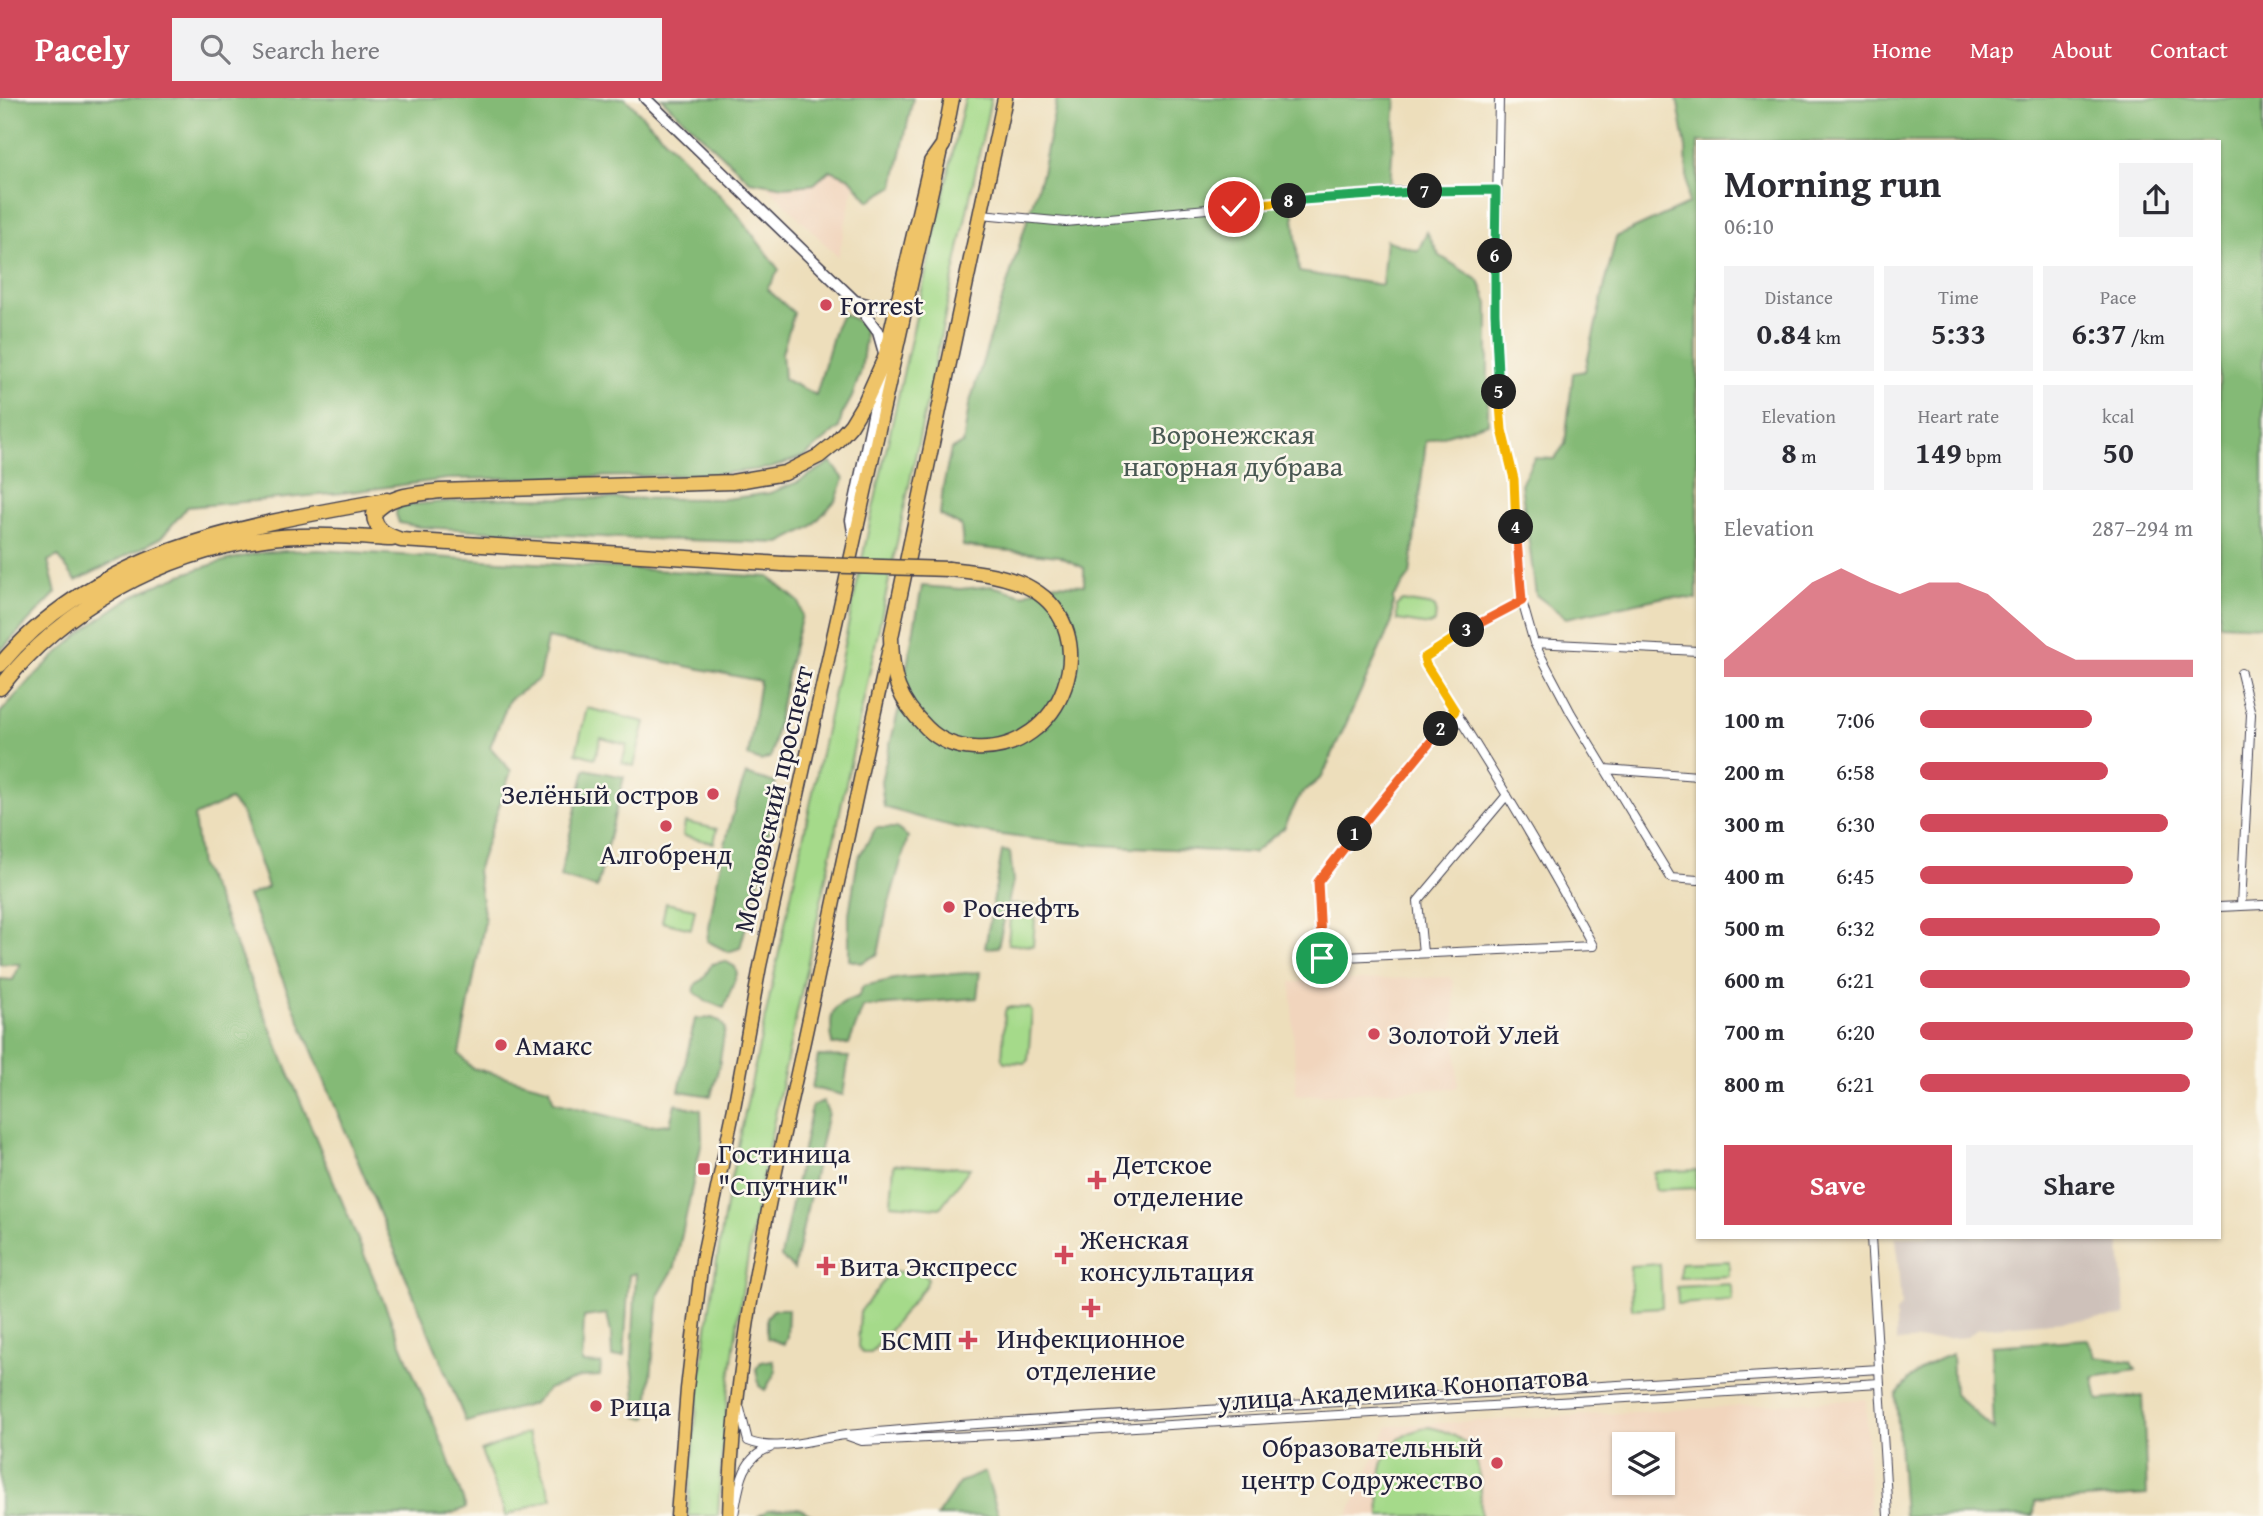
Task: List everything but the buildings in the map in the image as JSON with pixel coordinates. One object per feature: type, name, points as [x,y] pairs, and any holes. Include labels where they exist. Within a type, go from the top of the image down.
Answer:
[{"type":"highway","name":"Московский проспект","points":[[943,145],[952,98]]},
{"type":"highway","points":[[0,688],[32,652],[81,611],[106,594],[165,566],[211,550],[265,539],[307,537],[401,540],[783,564],[949,569],[976,572],[1017,583],[1032,589],[1052,607],[1066,635],[1069,665],[1064,692],[1049,717],[1025,737],[996,747],[962,747],[946,743],[933,734],[902,699],[894,675],[891,637],[942,390],[1005,98]]},
{"type":"highway","points":[[0,665],[49,617],[98,583],[136,563],[229,532],[440,491],[732,482],[785,473],[819,456],[843,434],[866,400],[885,358],[931,163],[943,145]]},
{"type":"highway","points":[[395,498],[376,510],[374,519],[382,532],[401,540]]},
{"type":"main road","name":"Московский проспект","points":[[677,1516],[687,1389],[702,1260],[760,966],[943,145]]},
{"type":"main road","points":[[731,1516],[730,1469],[737,1392],[752,1291],[770,1194],[891,637]]},
{"type":"street","points":[[645,98],[854,300],[878,332],[885,358],[850,520],[855,545]]},
{"type":"street","points":[[1499,98],[1495,313],[1498,383],[1502,430],[1514,479],[1522,601],[1534,643],[1571,713],[1671,878],[1696,880]]},
{"type":"street","points":[[981,214],[1066,222],[1402,191],[1496,190]]},
{"type":"street","points":[[854,300],[883,306],[890,305],[900,295]]},
{"type":"street","points":[[1455,711],[1318,882],[1322,958],[1593,946],[1507,794],[1424,658],[1466,631],[1522,601]]},
{"type":"street","points":[[1534,643],[1696,652]]},
{"type":"street","points":[[2241,673],[2251,714],[2241,905]]},
{"type":"street","points":[[1605,769],[1696,776]]},
{"type":"street","points":[[1423,953],[1418,901],[1507,794]]},
{"type":"street","points":[[2221,907],[2263,905]]},
{"type":"street","points":[[1871,1239],[1888,1516]]},
{"type":"street","name":"улица Академика Конопатова","points":[[780,1445],[845,1435],[961,1425],[1879,1369]]},
{"type":"street","name":"улица Академика Конопатова","points":[[845,1435],[862,1441],[955,1437],[1880,1383]]},
{"type":"street","points":[[737,1392],[748,1441],[758,1445],[780,1445]]},
{"type":"street","points":[[731,1516],[742,1473],[748,1464],[762,1450],[780,1445]]},
{"type":"shaded area","points":[[679,98],[873,98],[838,257]]},
{"type":"shaded area","name":"Золотой Улей","points":[[1449,977],[1453,981],[1458,1084],[1456,1088],[1300,1096],[1296,1094],[1291,982]]},
{"type":"shaded area","points":[[1896,1239],[2119,1239],[2126,1316],[1979,1328],[1967,1337],[1896,1342],[1896,1313],[1901,1306]]},
{"type":"shaded area","name":"Образовательный центр Содружество","points":[[1866,1399],[1870,1516],[1348,1516],[1388,1426]]},
{"type":"green space","points":[[0,98],[625,98],[735,211],[779,270],[767,289],[794,313],[782,353],[784,379],[816,395],[836,326],[843,313],[864,325],[861,371],[839,428],[805,456],[771,468],[709,475],[447,479],[342,493],[187,507],[161,538],[76,581],[58,556],[48,561],[56,593],[0,651]]},
{"type":"green space","points":[[661,98],[913,98],[894,186],[869,201],[850,178],[830,170],[814,184],[784,187],[750,181]]},
{"type":"green space","points":[[965,98],[991,98],[758,1200],[733,1357],[718,1516],[688,1516],[704,1354],[728,1193],[870,522]]},
{"type":"green space","name":"Воронежская нагорная дубрава","points":[[1057,98],[1396,98],[1390,185],[1292,195],[1299,272],[1382,285],[1386,240],[1418,251],[1427,232],[1439,255],[1479,281],[1488,303],[1488,423],[1426,441],[1410,575],[1393,598],[1392,622],[1322,777],[1300,795],[1284,828],[1253,853],[1029,839],[956,827],[884,807],[881,781],[899,708],[922,586],[960,589],[992,586],[1023,595],[1046,584],[1084,585],[1084,568],[1059,556],[963,546],[961,526],[940,515],[951,449],[963,444],[969,405],[1042,173]]},
{"type":"green space","points":[[1677,98],[2263,98],[2263,626],[2221,624],[2221,140],[1696,140],[1696,599],[1665,597],[1566,618],[1536,595],[1521,484],[1534,458],[1554,459],[1565,444],[1573,373],[1585,371],[1616,237],[1688,204],[1686,148]]},
{"type":"green space","points":[[831,462],[844,479],[836,500],[811,527],[780,543],[620,538],[420,527],[399,523],[396,514],[397,508],[406,505],[494,498],[726,499],[770,493],[798,482]]},
{"type":"green space","points":[[318,550],[769,577],[799,602],[802,615],[771,757],[761,761],[748,756],[760,681],[547,638],[539,679],[509,700],[490,747],[511,771],[477,871],[485,920],[459,1054],[472,1068],[549,1088],[554,1102],[648,1126],[670,1124],[675,1104],[701,1110],[702,1141],[675,1267],[659,1294],[647,1418],[638,1417],[632,1360],[636,1273],[629,1275],[624,1356],[612,1357],[607,1314],[584,1317],[582,1363],[601,1364],[600,1376],[581,1377],[548,1389],[533,1404],[466,1422],[248,896],[268,887],[242,813],[230,800],[194,816],[200,866],[216,897],[445,1450],[466,1508],[444,1516],[0,1516],[0,979],[13,980],[20,964],[0,964],[0,713],[71,641],[119,605],[148,589],[182,575],[249,555]]},
{"type":"green space","points":[[1402,601],[1434,606],[1435,622],[1429,625],[1397,620],[1397,605]]},
{"type":"green space","points":[[587,708],[645,722],[634,766],[622,763],[627,745],[601,738],[595,758],[576,753]]},
{"type":"green space","points":[[585,769],[624,777],[597,888],[560,877]]},
{"type":"green space","points":[[746,774],[775,783],[765,858],[740,948],[728,952],[707,941],[722,857]]},
{"type":"green space","points":[[685,822],[717,829],[714,843],[683,836]]},
{"type":"green space","points":[[876,828],[896,828],[908,837],[887,910],[878,954],[861,963],[849,960],[849,914],[858,858]]},
{"type":"green space","points":[[1002,851],[1010,852],[1013,881],[998,947],[985,948]]},
{"type":"green space","points":[[666,903],[695,909],[691,929],[662,922]]},
{"type":"green space","points":[[1011,904],[1036,906],[1033,946],[1008,944]]},
{"type":"green space","points":[[725,961],[735,967],[737,974],[724,1008],[706,1001],[694,992],[696,984],[703,979],[712,964]]},
{"type":"green space","points":[[980,972],[977,998],[863,1007],[849,1044],[832,1045],[831,1019],[835,1008],[858,997],[863,986],[899,978]]},
{"type":"green space","points":[[1008,1007],[1029,1008],[1032,1012],[1028,1060],[1025,1063],[1005,1062],[1002,1059],[1005,1011]]},
{"type":"green space","points":[[712,1018],[720,1021],[725,1028],[711,1096],[679,1091],[695,1019]]},
{"type":"green space","points":[[818,1056],[849,1057],[843,1095],[812,1088]]},
{"type":"green space","points":[[823,1101],[828,1112],[794,1269],[781,1257],[812,1106]]},
{"type":"green space","points":[[894,1164],[970,1168],[940,1208],[891,1204]]},
{"type":"green space","points":[[1696,1170],[1696,1188],[1655,1190],[1654,1172]]},
{"type":"green space","points":[[1729,1261],[1729,1276],[1680,1278],[1680,1263]]},
{"type":"green space","points":[[1660,1264],[1662,1307],[1632,1309],[1630,1266]]},
{"type":"green space","points":[[891,1271],[923,1274],[928,1278],[926,1285],[871,1353],[863,1353],[858,1347],[860,1312]]},
{"type":"green space","points":[[1731,1284],[1732,1301],[1678,1304],[1677,1287]]},
{"type":"green space","points":[[774,1309],[788,1309],[787,1337],[784,1344],[767,1338],[767,1317]]},
{"type":"green space","points":[[2087,1339],[2096,1357],[2132,1362],[2136,1370],[2093,1377],[2098,1400],[2143,1396],[2147,1495],[2035,1502],[2034,1516],[1904,1516],[1896,1395],[1909,1380],[1927,1365],[1952,1354],[1954,1394],[1994,1430],[1991,1346]]},
{"type":"green space","points":[[773,1360],[776,1371],[765,1390],[759,1386],[756,1369],[761,1362]]},
{"type":"green space","points":[[1429,1427],[1447,1432],[1470,1448],[1478,1470],[1481,1516],[1380,1516],[1380,1485],[1384,1458],[1399,1439]]},
{"type":"green space","points":[[527,1433],[552,1498],[506,1516],[481,1451]]},
{"type":"green space","points":[[985,1472],[999,1516],[937,1516],[960,1482]]},
{"type":"green space","points":[[799,1508],[813,1516],[759,1516],[768,1510]]},
{"type":"place","name":"Forrest","points":[[826,305]]},
{"type":"place","name":"Зелёный остров","points":[[713,794]]},
{"type":"place","name":"Алгобренд","points":[[666,826]]},
{"type":"place","name":"Роснефть","points":[[949,907]]},
{"type":"place","name":"Золотой Улей","points":[[1374,1034]]},
{"type":"place","name":"Амакс","points":[[501,1045]]},
{"type":"place","name":"Гостиница \"Спутник\"","points":[[704,1169]]},
{"type":"place","name":"Детское отделение","points":[[1097,1180]]},
{"type":"place","name":"Женская консультация","points":[[1064,1255]]},
{"type":"place","name":"Вита Экспресс","points":[[826,1266]]},
{"type":"place","name":"Инфекционное отделение","points":[[1091,1308]]},
{"type":"place","name":"БСМП","points":[[968,1340]]},
{"type":"place","name":"Рица","points":[[596,1406]]},
{"type":"place","name":"Образовательный центр Содружество","points":[[1497,1463]]},
{"type":"route","points":[[1234,207],[1402,191],[1496,190],[1495,313],[1498,383],[1502,430],[1514,479],[1522,601],[1466,631],[1424,658],[1455,711],[1318,882],[1322,958]]}]
